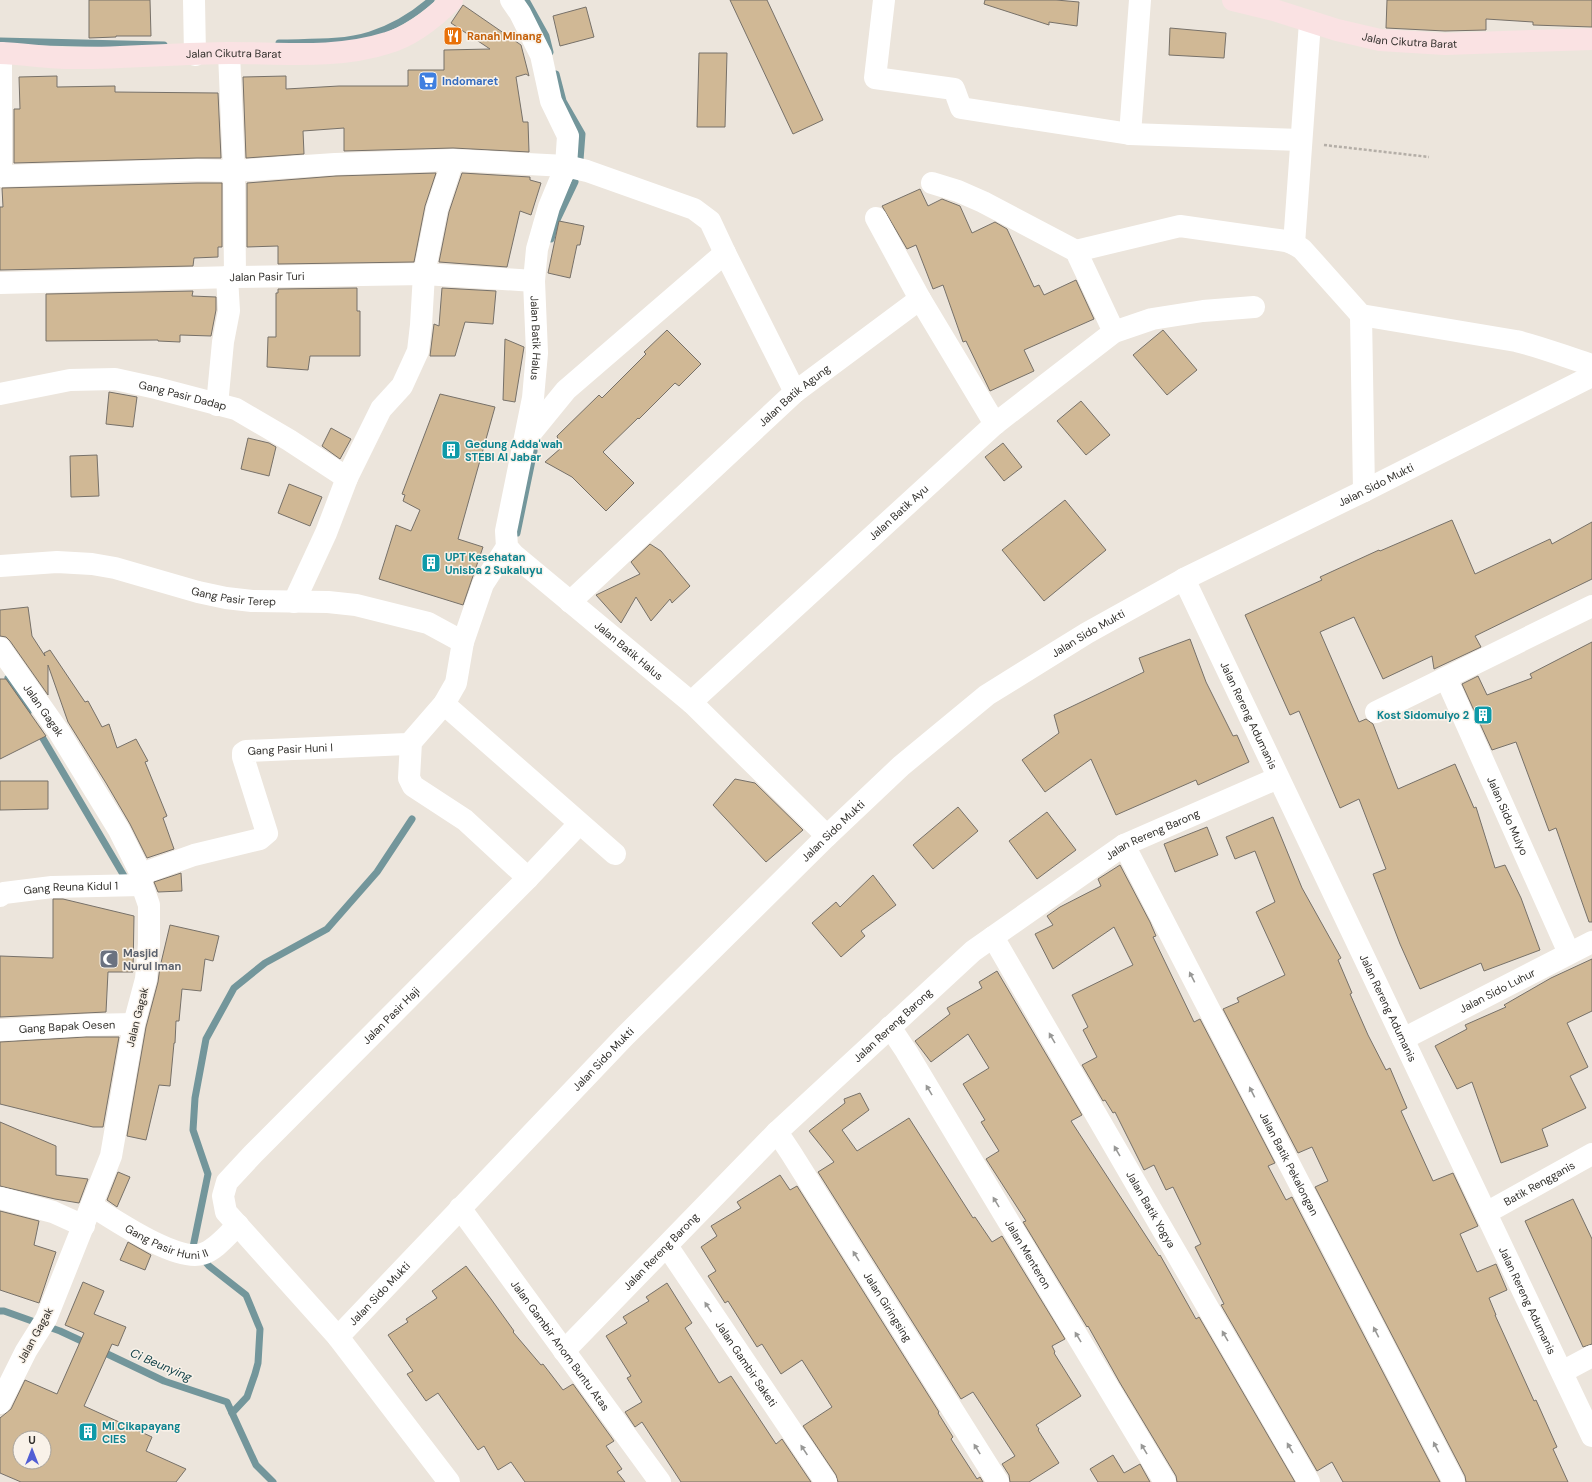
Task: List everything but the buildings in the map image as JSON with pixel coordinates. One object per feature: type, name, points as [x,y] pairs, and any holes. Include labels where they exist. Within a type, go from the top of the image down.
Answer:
[{"type":"main road","name":"Jalan Cikutra Barat","points":[[1,53],[67,58],[229,53],[325,54],[361,50],[388,43],[409,34],[427,22],[452,0]]},
{"type":"main road","name":"Jalan Cikutra Barat","points":[[1233,0],[1273,5],[1310,22],[1380,40],[1445,44],[1592,39]]},
{"type":"street","points":[[194,0],[195,55]]},
{"type":"street","name":"Jalan Batik Halus","points":[[511,0],[520,13],[542,55],[551,101],[568,136],[566,166],[549,207],[537,249],[534,281],[537,353],[533,398],[506,531],[507,547],[514,556],[692,703],[827,836]]},
{"type":"street","points":[[884,0],[875,78],[954,89],[961,108],[1130,134],[1301,141]]},
{"type":"street","points":[[1130,134],[1140,0]]},
{"type":"street","points":[[1294,244],[1310,22]]},
{"type":"street","points":[[1,53],[0,179],[181,170],[234,171],[335,164],[453,160],[566,166],[586,171],[694,209],[710,221],[795,392]]},
{"type":"street","points":[[217,404],[223,342],[229,311],[231,277],[234,171],[229,53]]},
{"type":"street","points":[[294,602],[326,533],[347,478],[381,410],[402,386],[418,351],[424,274],[437,209],[453,160]]},
{"type":"street","points":[[932,183],[958,191],[983,202],[1076,251],[1114,332]]},
{"type":"street","points":[[876,218],[920,300],[995,424]]},
{"type":"street","points":[[1076,251],[1180,226],[1286,241],[1302,249],[1362,315],[1516,341],[1536,346],[1592,365]]},
{"type":"street","points":[[523,444],[566,390],[725,253]]},
{"type":"street","name":"Jalan Pasir Turi","points":[[0,283],[424,274],[534,281]]},
{"type":"street","name":"Jalan Batik Agung","points":[[570,602],[795,392],[920,300]]},
{"type":"street","name":"Jalan Batik Ayu","points":[[692,703],[995,424],[1114,332],[1152,319],[1203,311],[1254,307]]},
{"type":"street","points":[[1362,315],[1364,491]]},
{"type":"street","name":"Jalan Sido Mukti","points":[[338,1337],[624,1036],[827,836],[901,766],[987,695],[1087,633],[1184,579],[1364,491],[1592,376]]},
{"type":"street","name":"Gang Pasir Dadap","points":[[0,394],[70,380],[115,379],[156,388],[236,410],[288,440],[347,478]]},
{"type":"street","points":[[507,547],[483,584],[463,642],[450,709],[411,742],[409,778],[413,786],[465,820],[528,878]]},
{"type":"street","name":"Gang Pasir Terep","points":[[0,566],[58,562],[92,564],[115,568],[198,592],[226,598],[252,601],[328,602],[356,605],[428,623],[463,642]]},
{"type":"street","name":"Jalan Rereng Adumanis","points":[[1184,579],[1592,1436]]},
{"type":"street","points":[[1376,712],[1592,606]]},
{"type":"street","name":"Jalan Gagak","points":[[0,648],[70,749],[119,830],[141,880],[149,904],[149,944],[146,979],[134,1024],[111,1156],[46,1319],[26,1351],[0,1402]]},
{"type":"street","name":"Jalan Sido Mulyo","points":[[1446,678],[1569,953]]},
{"type":"street","points":[[450,709],[616,854]]},
{"type":"street","name":"Gang Pasir Huni I","points":[[141,880],[194,855],[260,839],[267,833],[244,757],[243,753],[246,751],[407,744],[411,742]]},
{"type":"street","name":"Jalan Rereng Barong","points":[[564,1351],[777,1132],[973,951],[1124,845],[1278,778]]},
{"type":"street","name":"Jalan Pasir Haji","points":[[338,1337],[226,1212],[223,1196],[227,1182],[580,824]]},
{"type":"street","name":"Jalan Batik Pekalongan","points":[[1124,845],[1454,1482]]},
{"type":"street","name":"Gang Reuna Kidul 1","points":[[0,896],[4,893],[52,887],[141,880]]},
{"type":"street","name":"Jalan Batik Yogya","points":[[993,937],[1310,1482]]},
{"type":"street","name":"Jalan Sido Luhur","points":[[1403,1039],[1592,942]]},
{"type":"street","name":"Gang Bapak Oesen","points":[[0,1030],[134,1024]]},
{"type":"street","name":"Jalan Menteron","points":[[890,1027],[906,1050],[1164,1482]]},
{"type":"street","name":"Jalan Giringsing","points":[[777,1132],[998,1482]]},
{"type":"street","name":"Batik Rengganis","points":[[1486,1213],[1592,1154]]},
{"type":"street","points":[[0,1198],[53,1212],[84,1226]]},
{"type":"street","name":"Gang Pasir Huni II","points":[[92,1206],[160,1244],[189,1256],[210,1251],[238,1226]]},
{"type":"street","name":"Jalan Gambir Anom Buntu Atas","points":[[460,1208],[660,1482]]},
{"type":"street","name":"Jalan Gambir Saketi","points":[[667,1246],[826,1482]]},
{"type":"street","points":[[338,1337],[449,1482]]},
{"type":"street","points":[[1562,1372],[1592,1356]]},
{"type":"path","points":[[1301,141],[1362,151],[1429,157]]},
{"type":"waterway","points":[[279,43],[337,41],[370,35],[386,29],[402,20],[431,0]]},
{"type":"waterway","points":[[526,0],[546,36],[550,52]]},
{"type":"waterway","points":[[0,41],[164,45]]},
{"type":"waterway","points":[[556,74],[563,101],[582,134],[580,160]]},
{"type":"waterway","points":[[551,239],[556,222],[575,182]]},
{"type":"waterway","points":[[517,533],[534,451]]},
{"type":"waterway","points":[[8,678],[28,712]]},
{"type":"waterway","points":[[38,730],[127,881]]},
{"type":"waterway","points":[[232,1413],[247,1397],[255,1374],[258,1363],[260,1329],[246,1295],[209,1266],[193,1247],[208,1174],[193,1130],[195,1098],[206,1039],[234,988],[265,963],[327,929],[377,872],[412,819]]},
{"type":"waterway","name":"Ci Beunying","points":[[0,1311],[4,1311],[60,1331],[88,1344]]},
{"type":"waterway","name":"Ci Beunying","points":[[99,1350],[164,1381],[227,1402],[256,1465],[273,1482]]},
{"type":"place","name":"Ranah Minang","points":[[453,36]]},
{"type":"place","name":"Indomaret","points":[[428,81]]},
{"type":"place","name":"Gedung Adda'wah STEBI Al Jabar","points":[[451,450]]},
{"type":"place","name":"UPT Kesehatan Unisba 2 Sukaluyu","points":[[431,563]]},
{"type":"place","name":"Kost Sidomulyo 2","points":[[1483,715]]},
{"type":"place","name":"Masjid Nurul Iman","points":[[109,959]]},
{"type":"place","name":"MI Cikapayang CIES","points":[[88,1432]]}]
